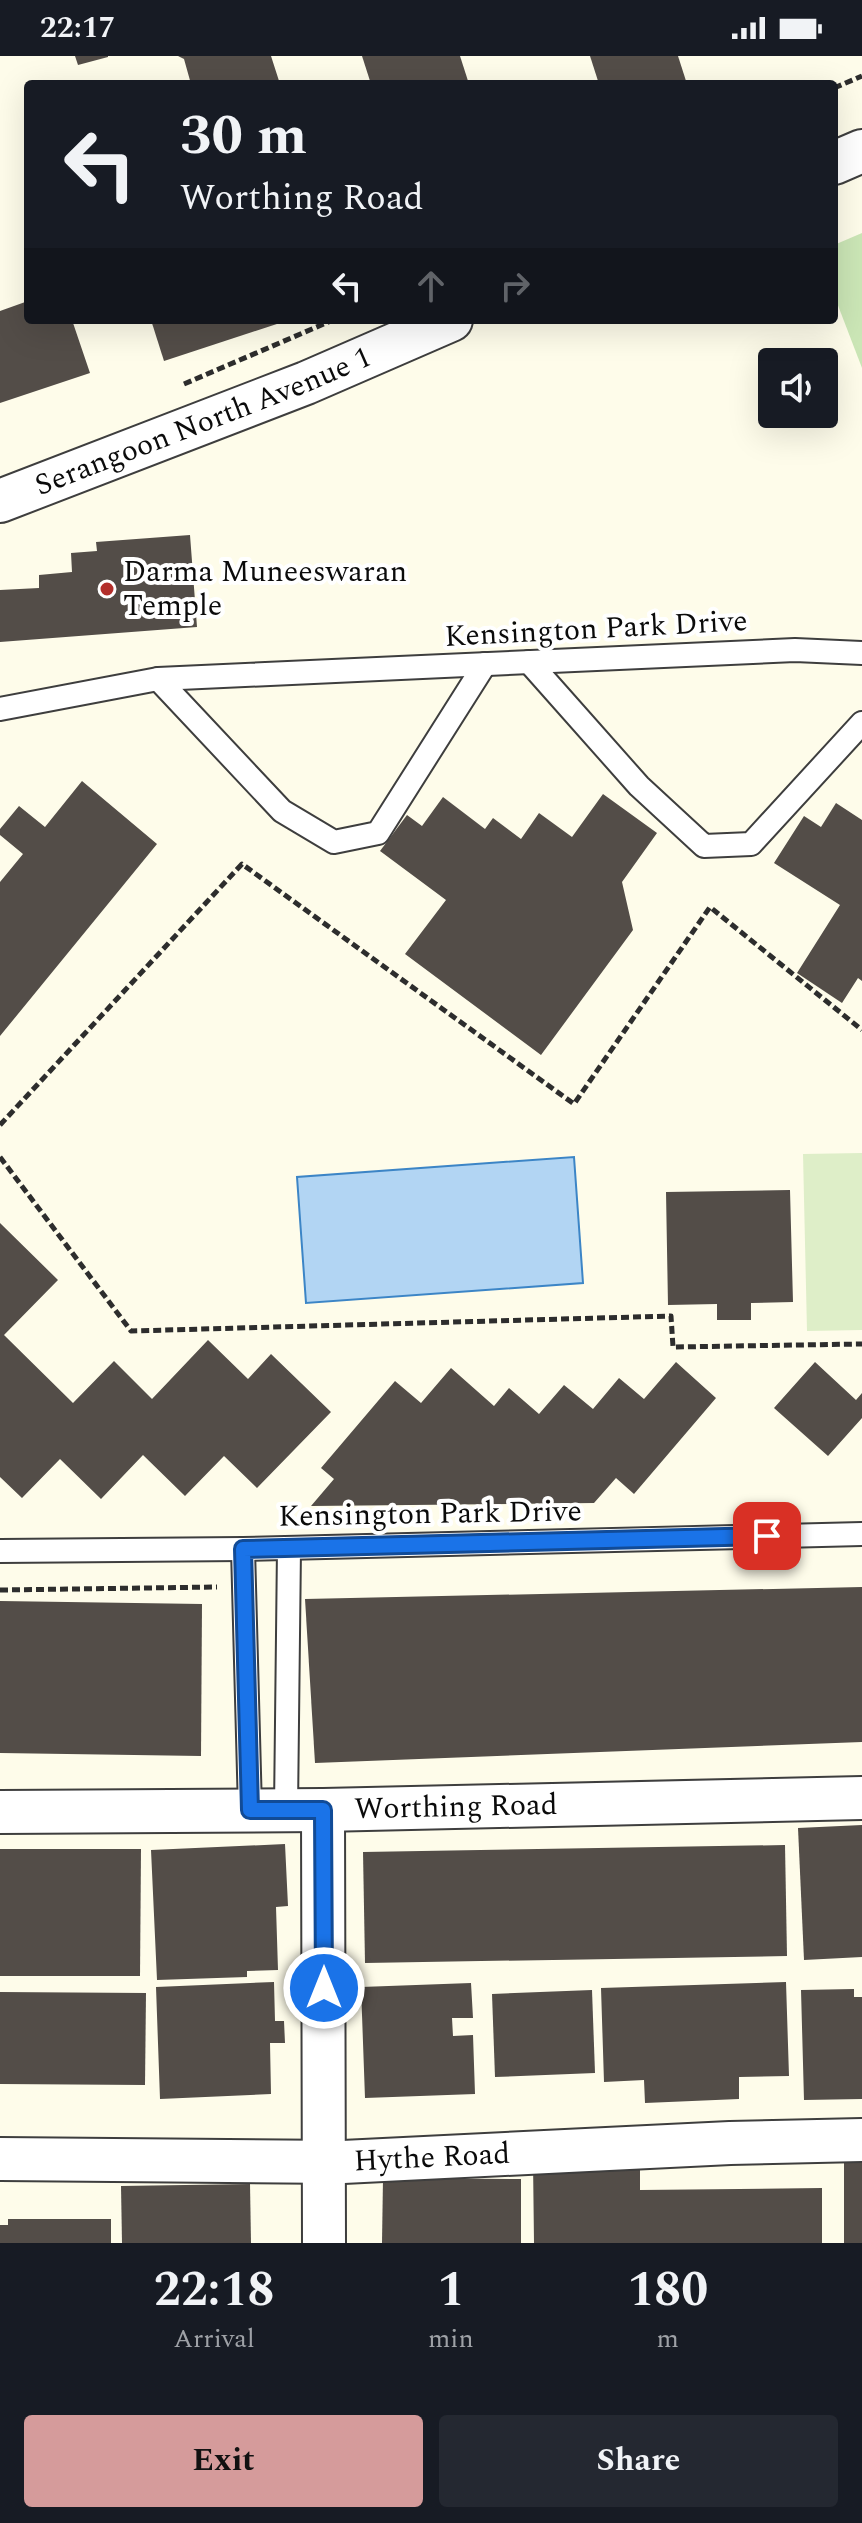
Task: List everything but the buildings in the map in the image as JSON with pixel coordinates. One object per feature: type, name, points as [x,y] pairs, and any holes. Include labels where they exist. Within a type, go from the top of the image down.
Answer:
[{"type":"street","points":[[838,161],[862,151]]},
{"type":"street","name":"Serangoon North Avenue 1","points":[[0,501],[306,383],[442,324]]},
{"type":"street","name":"Worthing Road","points":[[0,1812],[287,1810],[862,1798]]},
{"type":"street","points":[[287,1810],[324,2162],[324,2243]]},
{"type":"street","name":"Hythe Road","points":[[0,2159],[417,2160],[730,2143],[862,2140]]},
{"type":"lane","name":"Kensington Park Drive","points":[[0,709],[158,679],[795,650],[862,653]]},
{"type":"lane","points":[[529,662],[639,786],[704,846],[751,844],[862,723]]},
{"type":"lane","points":[[158,679],[282,811],[334,842],[378,833],[485,664]]},
{"type":"lane","name":"Kensington Park Drive","points":[[0,1551],[243,1549],[862,1534]]},
{"type":"lane","points":[[287,1810],[289,1548]]},
{"type":"lane","points":[[243,1549],[287,1810]]},
{"type":"path","points":[[838,86],[862,76]]},
{"type":"path","points":[[183,384],[324,324]]},
{"type":"path","points":[[0,1125],[242,864],[574,1104],[710,907],[862,1030]]},
{"type":"path","points":[[0,1157],[131,1331],[671,1316],[673,1347],[862,1344]]},
{"type":"path","points":[[0,1590],[219,1587]]},
{"type":"green space","points":[[862,233],[862,368],[838,305],[838,243]]},
{"type":"green space","points":[[862,1153],[862,1330],[807,1331],[803,1154]]},
{"type":"water","points":[[574,1157],[583,1283],[306,1303],[297,1177]]},
{"type":"place","name":"Darma Muneeswaran Temple","points":[[107,589]]},
{"type":"route","points":[[324,1988],[323,1810],[250,1810],[243,1549],[767,1536]]}]
